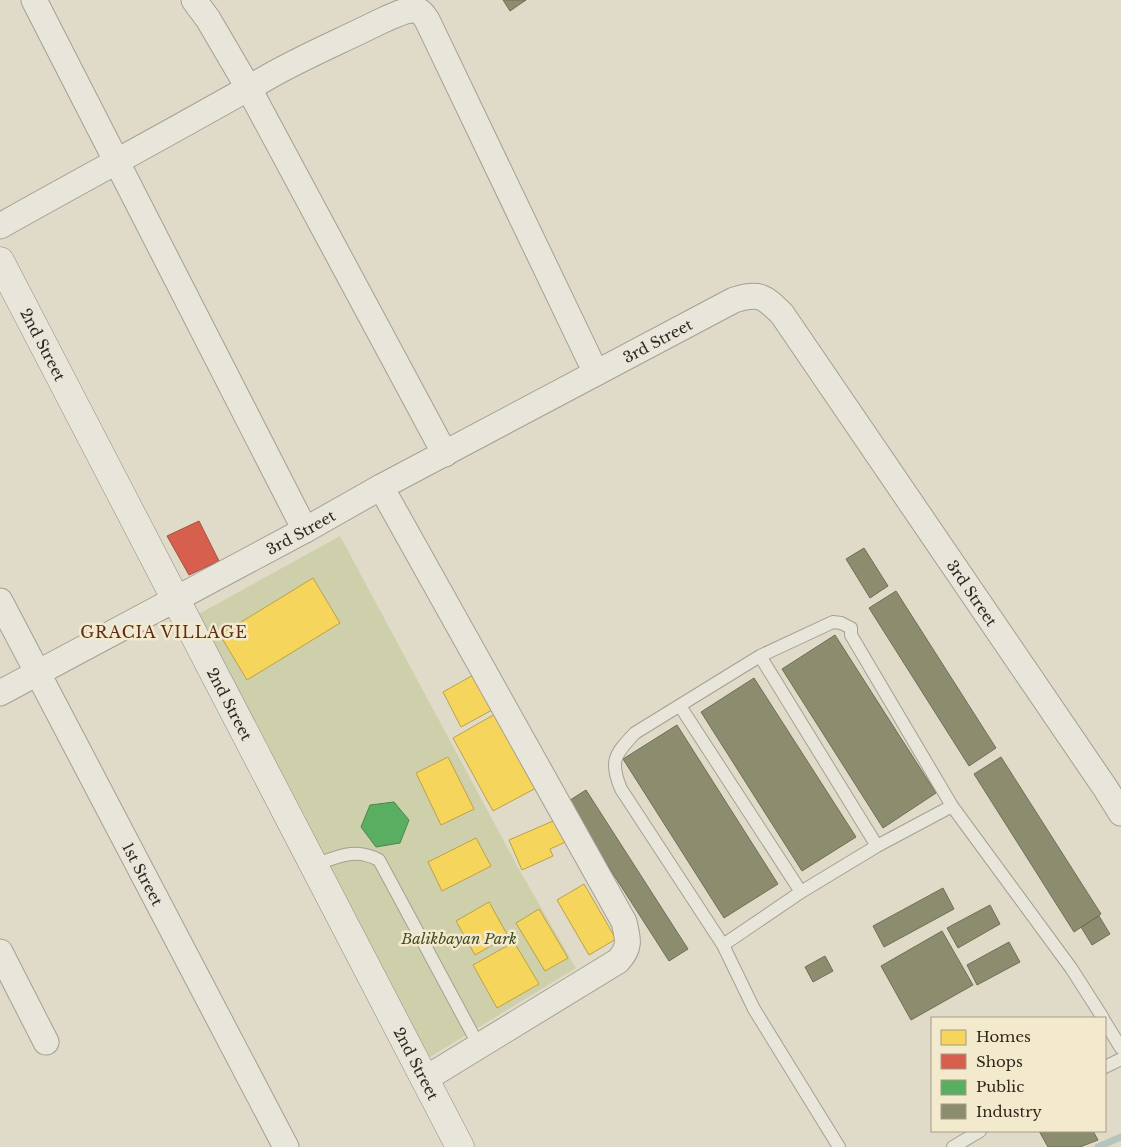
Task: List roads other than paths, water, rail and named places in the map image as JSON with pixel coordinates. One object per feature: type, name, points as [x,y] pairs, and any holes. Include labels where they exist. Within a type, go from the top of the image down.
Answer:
[{"type":"street","points":[[34,0],[305,530]]},
{"type":"street","points":[[194,0],[208,19],[249,89],[445,454]]},
{"type":"street","points":[[0,226],[269,77],[377,23],[415,10],[422,13],[427,20],[596,373]]},
{"type":"street","name":"2nd Street","points":[[0,261],[460,1147]]},
{"type":"street","name":"3rd Street","points":[[0,693],[176,600],[381,487],[734,300],[756,295],[767,299],[782,314],[1121,813]]},
{"type":"street","points":[[381,487],[624,922],[628,945],[624,955],[618,961],[424,1079]]},
{"type":"street","name":"1st Street","points":[[0,601],[286,1147]]},
{"type":"street","points":[[0,952],[46,1042]]},
{"type":"lane","points":[[838,1147],[754,1009],[723,945],[621,789],[614,772],[620,749],[636,733],[760,656],[833,622],[841,623],[851,628],[851,635],[952,806],[1071,968],[1102,1017]]},
{"type":"lane","points":[[760,656],[877,846]]},
{"type":"lane","points":[[680,706],[802,892]]},
{"type":"lane","points":[[723,945],[802,892],[877,846],[952,806]]},
{"type":"lane","points":[[314,865],[356,852],[378,860],[479,1046]]},
{"type":"lane","points":[[1106,1024],[1121,1048]]},
{"type":"lane","points":[[1106,1066],[1121,1059]]},
{"type":"lane","points":[[953,1147],[978,1132]]},
{"type":"waterway","points":[[1098,1147],[1121,1137]]},
{"type":"district","name":"GRACIA VILLAGE","points":[[164,632]]},
{"type":"park label","name":"Balikbayan Park","points":[[459,938]]}]
